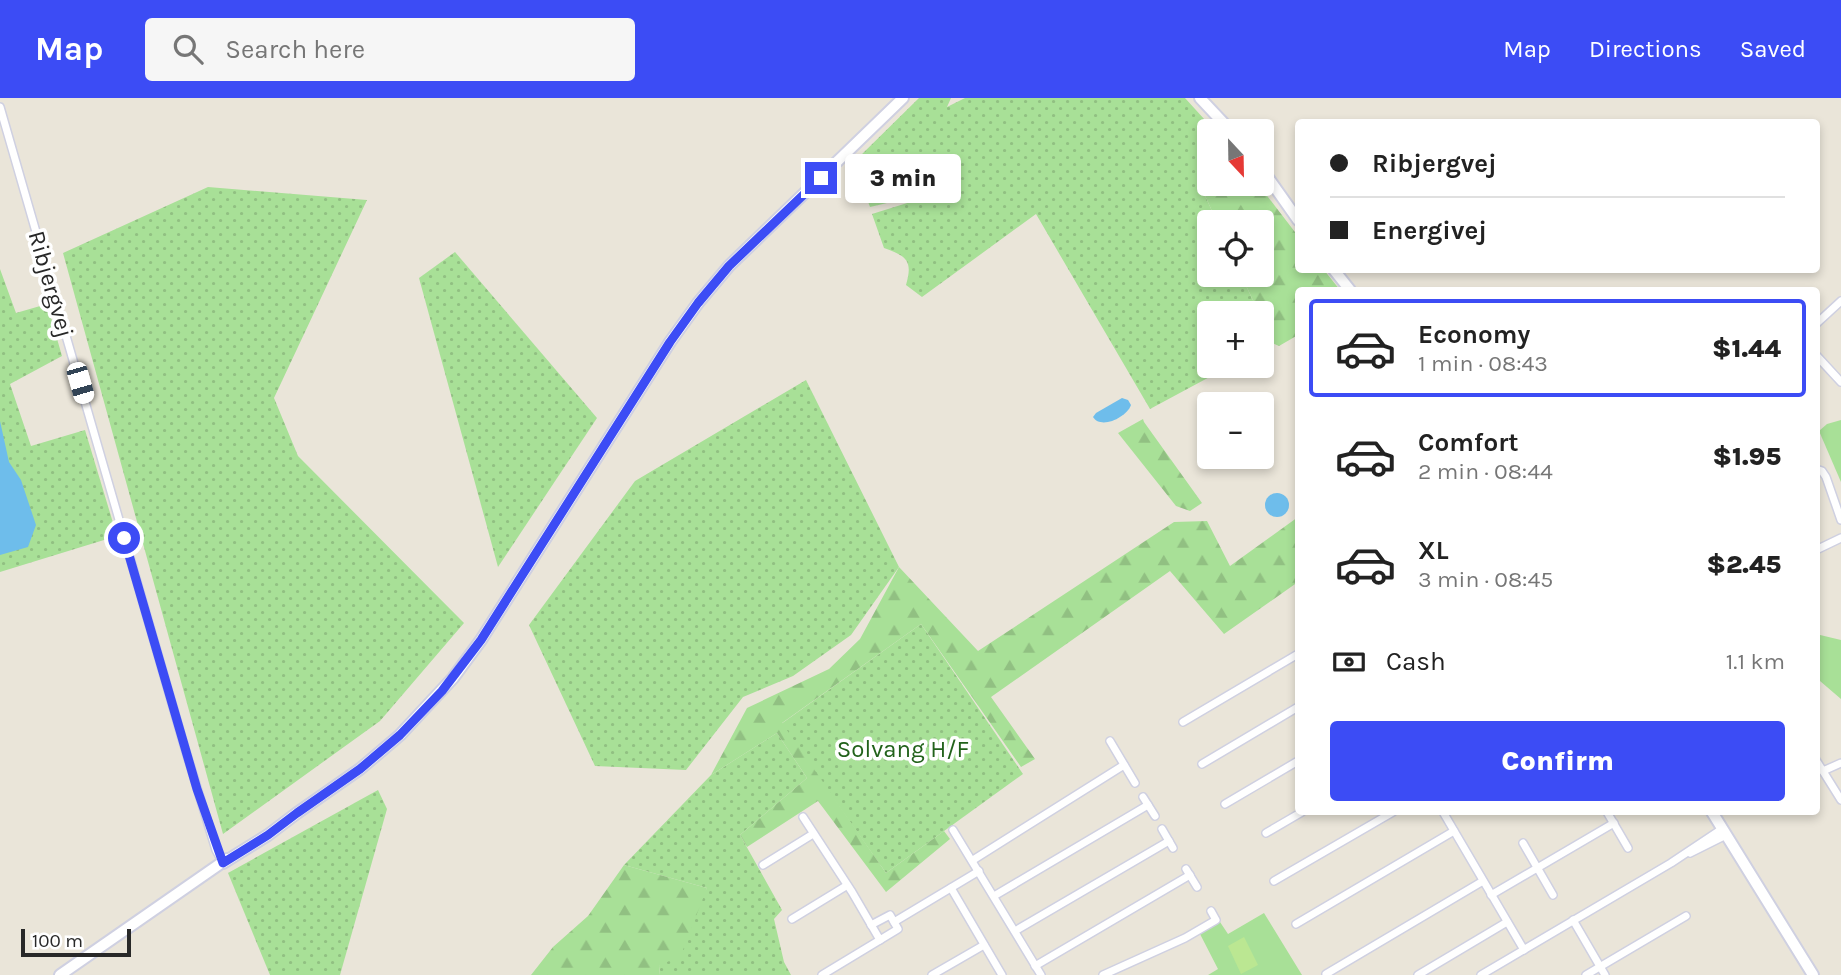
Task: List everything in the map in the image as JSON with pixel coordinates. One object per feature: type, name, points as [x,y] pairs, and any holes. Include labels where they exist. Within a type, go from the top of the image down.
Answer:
[{"type":"street","points":[[60,975],[268,835],[360,769],[400,735],[453,678],[481,640],[670,342],[698,303],[729,266],[903,98]]},
{"type":"street","points":[[1200,98],[1221,119]]},
{"type":"street","points":[[1211,98],[1225,119]]},
{"type":"street","name":"Ribjergvej","points":[[0,107],[190,767],[223,863]]},
{"type":"street","points":[[1274,186],[1295,216]]},
{"type":"street","points":[[1820,320],[1841,301]]},
{"type":"street","points":[[1820,359],[1841,382]]},
{"type":"street","points":[[1820,470],[1826,477],[1841,520]]},
{"type":"street","points":[[1820,548],[1841,538]]},
{"type":"street","points":[[1182,722],[1295,656]]},
{"type":"street","points":[[1202,764],[1295,709]]},
{"type":"street","points":[[1110,741],[1135,783]]},
{"type":"street","points":[[1225,804],[1295,763]]},
{"type":"street","points":[[1824,771],[1841,763]]},
{"type":"street","points":[[973,860],[1124,765]]},
{"type":"street","points":[[1820,766],[1841,800]]},
{"type":"street","points":[[1143,797],[1155,816]]},
{"type":"street","points":[[994,896],[1148,805]]},
{"type":"street","points":[[1266,833],[1297,815]]},
{"type":"street","points":[[1274,881],[1388,815]]},
{"type":"street","points":[[1445,815],[1524,950]]},
{"type":"street","points":[[1609,815],[1628,848]]},
{"type":"street","points":[[1714,815],[1813,975]]},
{"type":"street","points":[[803,817],[880,940]]},
{"type":"street","points":[[1491,895],[1614,823]]},
{"type":"street","points":[[1015,931],[1171,844],[1162,829]]},
{"type":"street","points":[[953,830],[1041,975]]},
{"type":"street","points":[[1296,924],[1454,831]]},
{"type":"street","points":[[1481,975],[1724,832]]},
{"type":"street","points":[[763,865],[813,834]]},
{"type":"street","points":[[1522,843],[1553,895]]},
{"type":"street","points":[[894,922],[979,871]]},
{"type":"street","points":[[1035,966],[1188,872],[1196,887]]},
{"type":"street","points":[[1326,974],[1336,972],[1483,881]]},
{"type":"street","points":[[792,919],[846,886]]},
{"type":"street","points":[[951,887],[1002,975]]},
{"type":"street","points":[[1102,975],[1185,938],[1216,920],[1211,911]]},
{"type":"street","points":[[822,975],[898,929],[890,915],[871,925]]},
{"type":"street","points":[[1586,975],[1686,916]]},
{"type":"street","points":[[1573,920],[1605,975]]},
{"type":"street","points":[[1418,975],[1507,922]]},
{"type":"street","points":[[932,975],[984,945]]},
{"type":"green space","points":[[919,98],[951,98],[947,107],[965,98],[1185,98],[1204,119],[1197,119],[1197,196],[1205,196],[1212,210],[1197,210],[1197,287],[1247,287],[1253,301],[1197,301],[1197,378],[1208,378],[1150,409],[1036,214],[922,297],[906,285],[909,270],[906,260],[884,248],[872,214],[920,199],[913,175],[889,183],[893,196],[887,203],[870,207],[857,172],[858,158]]},
{"type":"green space","points":[[208,187],[367,200],[274,398],[298,456],[464,623],[380,721],[223,834],[63,253]]},
{"type":"green space","points":[[1205,196],[1267,196],[1295,232],[1295,273],[1326,273],[1338,287],[1295,287],[1295,337],[1279,346],[1274,344],[1274,301],[1253,301],[1247,287],[1274,287],[1274,210],[1212,210]]},
{"type":"green space","points":[[455,252],[597,418],[498,567],[419,278]]},
{"type":"green space","points":[[0,269],[16,313],[47,304],[62,356],[10,384],[31,446],[85,430],[117,536],[0,572]]},
{"type":"green space","points":[[806,380],[899,567],[851,635],[793,676],[743,697],[686,770],[595,766],[529,625],[635,481]]},
{"type":"green space","points":[[1143,419],[1202,503],[1190,511],[1176,506],[1118,433]]},
{"type":"green space","points":[[1841,420],[1841,482],[1820,433],[1827,424]]},
{"type":"green space","points":[[1295,519],[1295,584],[1224,634],[1170,571],[991,697],[1035,759],[1021,767],[921,624],[782,723],[886,873],[944,831],[950,839],[886,892],[818,801],[747,847],[740,835],[807,778],[777,733],[711,775],[747,708],[829,669],[860,639],[899,567],[978,651],[1174,522],[1207,521],[1230,566]]},
{"type":"green space","name":"Solvang H/F","points":[[921,624],[1023,774],[886,873],[781,724]]},
{"type":"green space","points":[[1820,635],[1841,640],[1841,699],[1820,681]]},
{"type":"green space","points":[[777,733],[807,778],[740,835],[782,910],[774,919],[784,962],[791,975],[660,975],[659,966],[707,888],[624,865],[711,775]]},
{"type":"green space","points":[[378,790],[387,809],[340,975],[270,975],[228,873]]},
{"type":"green space","points":[[624,865],[707,888],[681,955],[659,966],[660,975],[531,975],[553,947],[588,916]]},
{"type":"green space","points":[[1264,913],[1302,975],[1208,975],[1218,969],[1200,934],[1220,922],[1228,934]]},
{"type":"green space","points":[[1244,937],[1258,965],[1241,974],[1228,946]]},
{"type":"water","points":[[1122,398],[1128,400],[1131,405],[1124,414],[1107,422],[1097,421],[1093,417],[1096,413]]},
{"type":"water","points":[[0,421],[9,462],[21,480],[36,525],[28,547],[0,555]]},
{"type":"water","points":[[1277,493],[1285,497],[1289,505],[1285,513],[1277,517],[1269,513],[1265,505],[1269,497]]},
{"type":"route","points":[[124,538],[197,789],[216,850],[223,863],[289,821],[360,769],[431,704],[481,640],[670,342],[698,303],[729,266],[821,178]]}]
